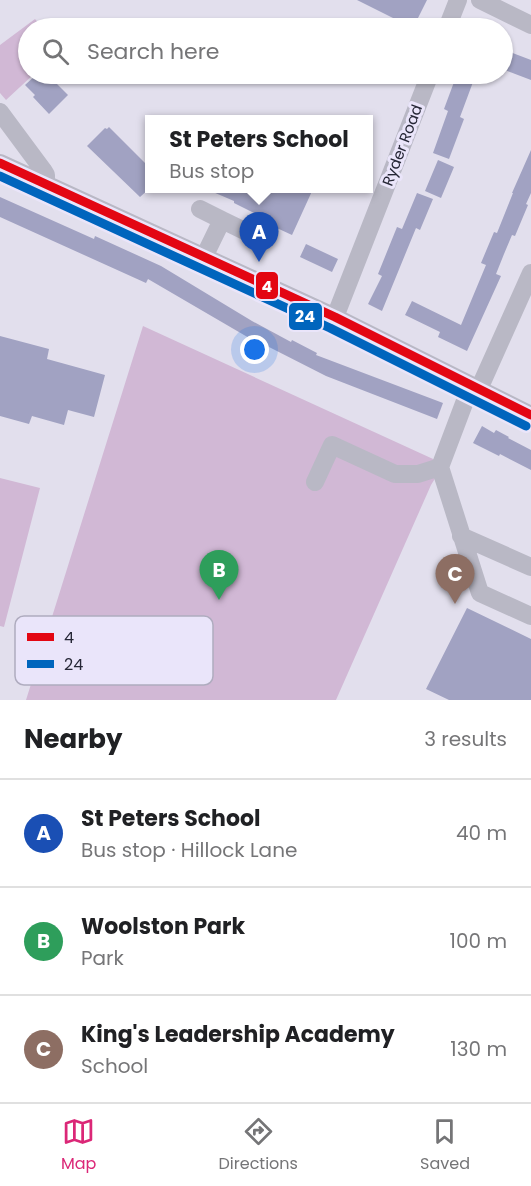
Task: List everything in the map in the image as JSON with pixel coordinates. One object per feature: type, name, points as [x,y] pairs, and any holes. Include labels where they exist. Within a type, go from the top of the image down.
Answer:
[{"type":"street","points":[[451,18],[458,0]]},
{"type":"street","points":[[480,0],[531,25]]},
{"type":"street","name":"Ryder Road","points":[[335,317],[426,84]]},
{"type":"street","points":[[0,112],[44,170],[46,184]]},
{"type":"street","points":[[0,163],[335,317],[531,415]]},
{"type":"street","points":[[200,209],[259,238]]},
{"type":"street","points":[[204,257],[222,220]]},
{"type":"street","points":[[531,273],[475,387],[440,467],[480,593],[531,616]]},
{"type":"street","points":[[315,482],[332,445],[395,474],[418,474],[440,467]]},
{"type":"street","points":[[461,536],[531,567]]},
{"type":"shaded area","points":[[18,32],[18,84],[23,84],[6,100],[0,93],[0,45]]},
{"type":"shaded area","points":[[143,326],[444,464],[431,485],[336,700],[26,700],[31,685],[213,685],[213,616],[52,616]]},
{"type":"shaded area","points":[[0,478],[40,488],[4,627],[0,626]]},
{"type":"building","points":[[357,0],[427,0],[418,18],[393,18]]},
{"type":"building","points":[[513,53],[531,60],[531,80],[513,73]]},
{"type":"building","points":[[57,84],[68,95],[49,114],[25,85]]},
{"type":"building","points":[[453,84],[472,84],[460,117],[464,119],[449,159],[433,153],[448,111],[444,109]]},
{"type":"building","points":[[109,127],[145,163],[145,192],[140,197],[87,146],[105,128]]},
{"type":"building","points":[[531,150],[531,193],[526,204],[528,205],[515,236],[512,235],[504,254],[496,274],[501,276],[467,351],[438,337],[440,332],[405,315],[412,301],[461,325],[486,265],[481,263],[494,232],[497,233]]},
{"type":"building","points":[[438,160],[454,167],[441,198],[425,191]]},
{"type":"building","points":[[215,193],[311,193],[292,235],[253,217],[254,213]]},
{"type":"building","points":[[417,193],[433,199],[420,230],[416,228],[382,311],[368,304],[382,276],[378,274],[397,227],[402,229]]},
{"type":"building","points":[[0,197],[161,266],[252,321],[317,353],[316,355],[443,403],[437,419],[326,376],[269,347],[268,349],[148,279],[146,283],[0,217]]},
{"type":"building","points":[[306,244],[338,259],[332,272],[300,257]]},
{"type":"building","points":[[0,336],[49,349],[47,359],[105,375],[94,417],[68,410],[64,425],[32,416],[29,424],[0,416]]},
{"type":"building","points":[[482,426],[494,433],[496,430],[531,450],[531,470],[473,443]]},
{"type":"building","points":[[467,608],[531,639],[531,700],[449,700],[426,689]]},
{"type":"transit line","name":"4","points":[[0,163],[335,317],[531,415]]},
{"type":"transit line","name":"24","points":[[0,176],[330,328],[526,426]]},
{"type":"place","name":"St Peters School","points":[[259,262]]},
{"type":"place","name":"Woolston Park","points":[[219,600]]},
{"type":"place","name":"King's Leadership Academy","points":[[455,604]]}]
